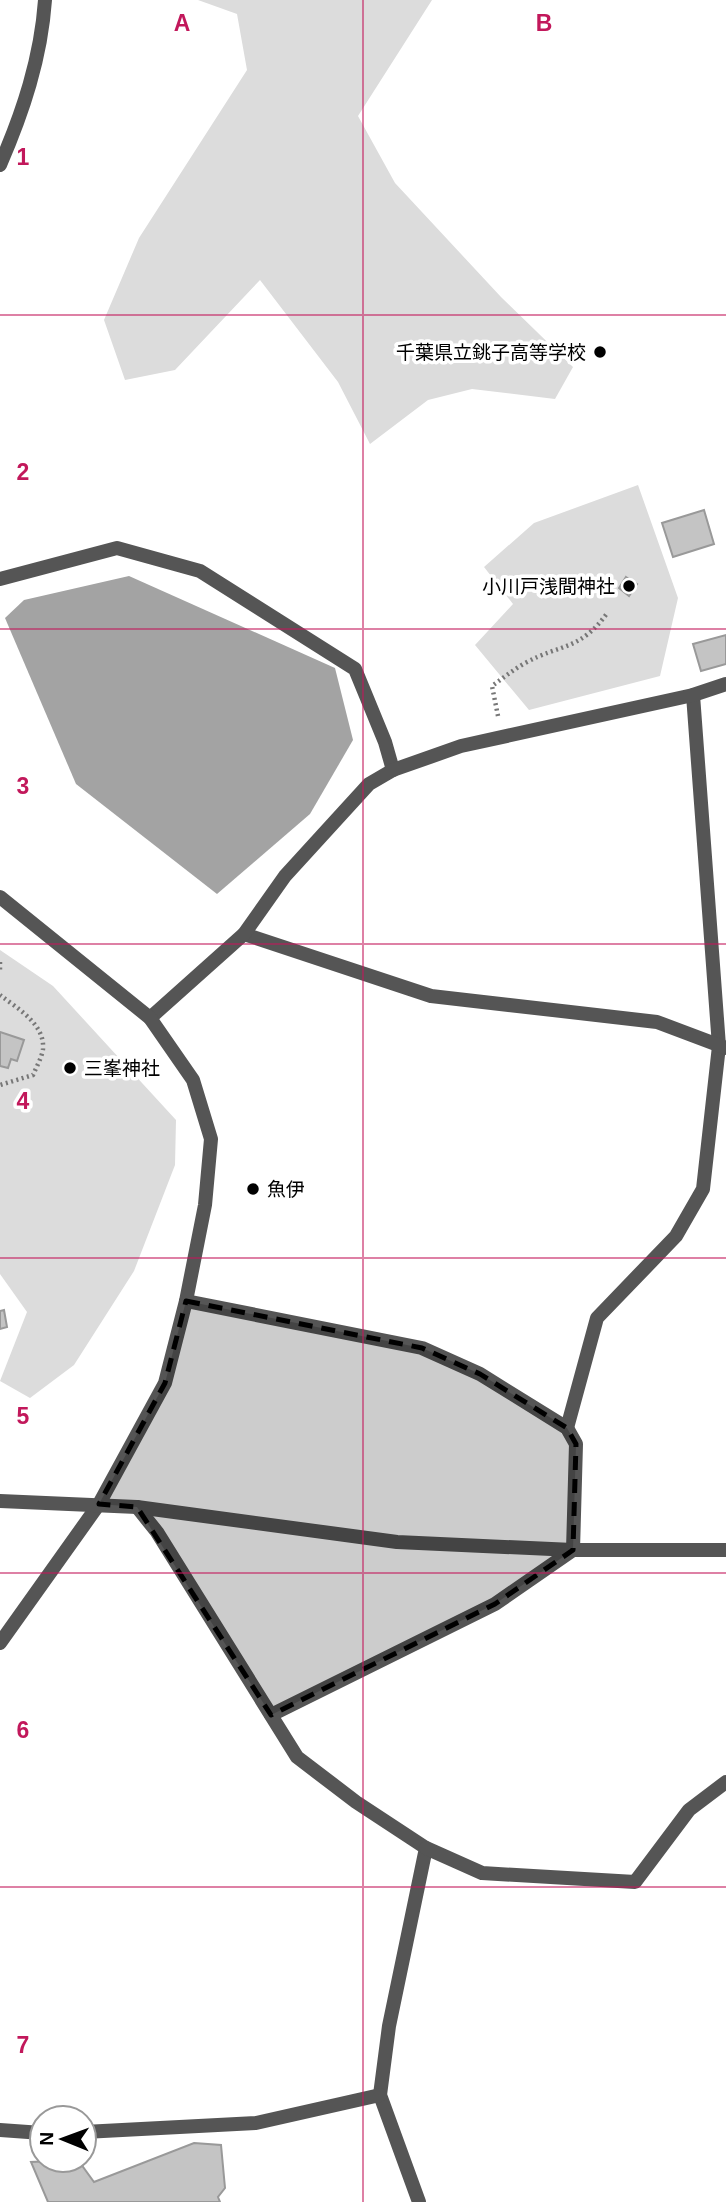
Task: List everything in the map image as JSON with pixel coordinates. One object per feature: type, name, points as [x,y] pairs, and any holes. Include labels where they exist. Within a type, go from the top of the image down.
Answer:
[{"type":"street","points":[[0,165],[21,116],[43,32],[45,0]]},
{"type":"street","points":[[0,579],[117,548],[200,571],[355,669],[385,742],[393,770]]},
{"type":"street","points":[[150,1018],[244,934],[285,876],[331,825],[369,784],[393,770],[461,746],[693,695],[726,684]]},
{"type":"street","points":[[567,1428],[597,1318],[676,1236],[703,1189],[722,1047],[693,695]]},
{"type":"street","points":[[0,897],[150,1018],[192,1080],[211,1139],[205,1205],[186,1301],[165,1383],[99,1504],[0,1643]]},
{"type":"street","points":[[244,934],[431,996],[657,1021],[722,1047]]},
{"type":"street","points":[[186,1301],[422,1348],[480,1374],[567,1428],[576,1444],[573,1550]]},
{"type":"street","points":[[0,1501],[137,1507],[397,1542],[573,1550],[726,1550]]},
{"type":"street","points":[[137,1507],[157,1532],[297,1757],[356,1802],[426,1848],[482,1873],[635,1882],[689,1810],[726,1782]]},
{"type":"street","points":[[271,1715],[495,1604],[573,1550]]},
{"type":"street","points":[[419,2202],[380,2095],[389,2026],[426,1848]]},
{"type":"street","points":[[98,2131],[256,2123],[380,2095]]},
{"type":"street","points":[[0,2130],[28,2132]]},
{"type":"path","points":[[501,736],[492,685],[526,663],[573,645],[593,632],[608,612]]},
{"type":"path","points":[[0,962],[0,971]]},
{"type":"path","points":[[0,995],[24,1012],[37,1027],[43,1048],[33,1075],[0,1085]]},
{"type":"highlighted area","points":[[186,1301],[422,1348],[480,1374],[567,1428],[576,1444],[573,1550],[495,1604],[271,1715],[137,1507],[99,1504],[165,1383]]},
{"type":"shaded area","points":[[198,0],[432,0],[358,116],[395,183],[501,297],[573,367],[555,399],[472,389],[428,400],[370,444],[338,382],[260,280],[175,370],[125,380],[104,320],[139,238],[247,70],[237,14]]},
{"type":"shaded area","points":[[638,485],[678,598],[660,676],[529,710],[475,645],[513,604],[484,567],[534,523]]},
{"type":"shaded area","points":[[129,576],[335,668],[353,740],[310,814],[217,894],[76,784],[5,618],[24,600]]},
{"type":"shaded area","points":[[0,950],[53,986],[176,1120],[175,1165],[134,1271],[74,1365],[30,1398],[0,1381],[27,1312],[0,1274]]},
{"type":"building","points":[[704,510],[714,544],[673,557],[662,523]]},
{"type":"building","points":[[626,577],[637,584],[629,596],[619,588]]},
{"type":"building","points":[[726,635],[726,664],[701,671],[693,644]]},
{"type":"building","points":[[0,1032],[24,1040],[17,1061],[11,1059],[8,1068],[0,1066]]},
{"type":"building","points":[[4,1310],[7,1327],[0,1329],[0,1311]]},
{"type":"building","points":[[194,2143],[221,2145],[225,2188],[218,2197],[220,2202],[48,2202],[36,2174],[88,2174],[94,2182]]},
{"type":"place","name":"千葉県立銚子高等学校","points":[[600,352]]},
{"type":"place","name":"小川戸浅間神社","points":[[629,586]]},
{"type":"place","name":"三峯神社","points":[[70,1068]]},
{"type":"place","name":"魚伊","points":[[253,1189]]}]
